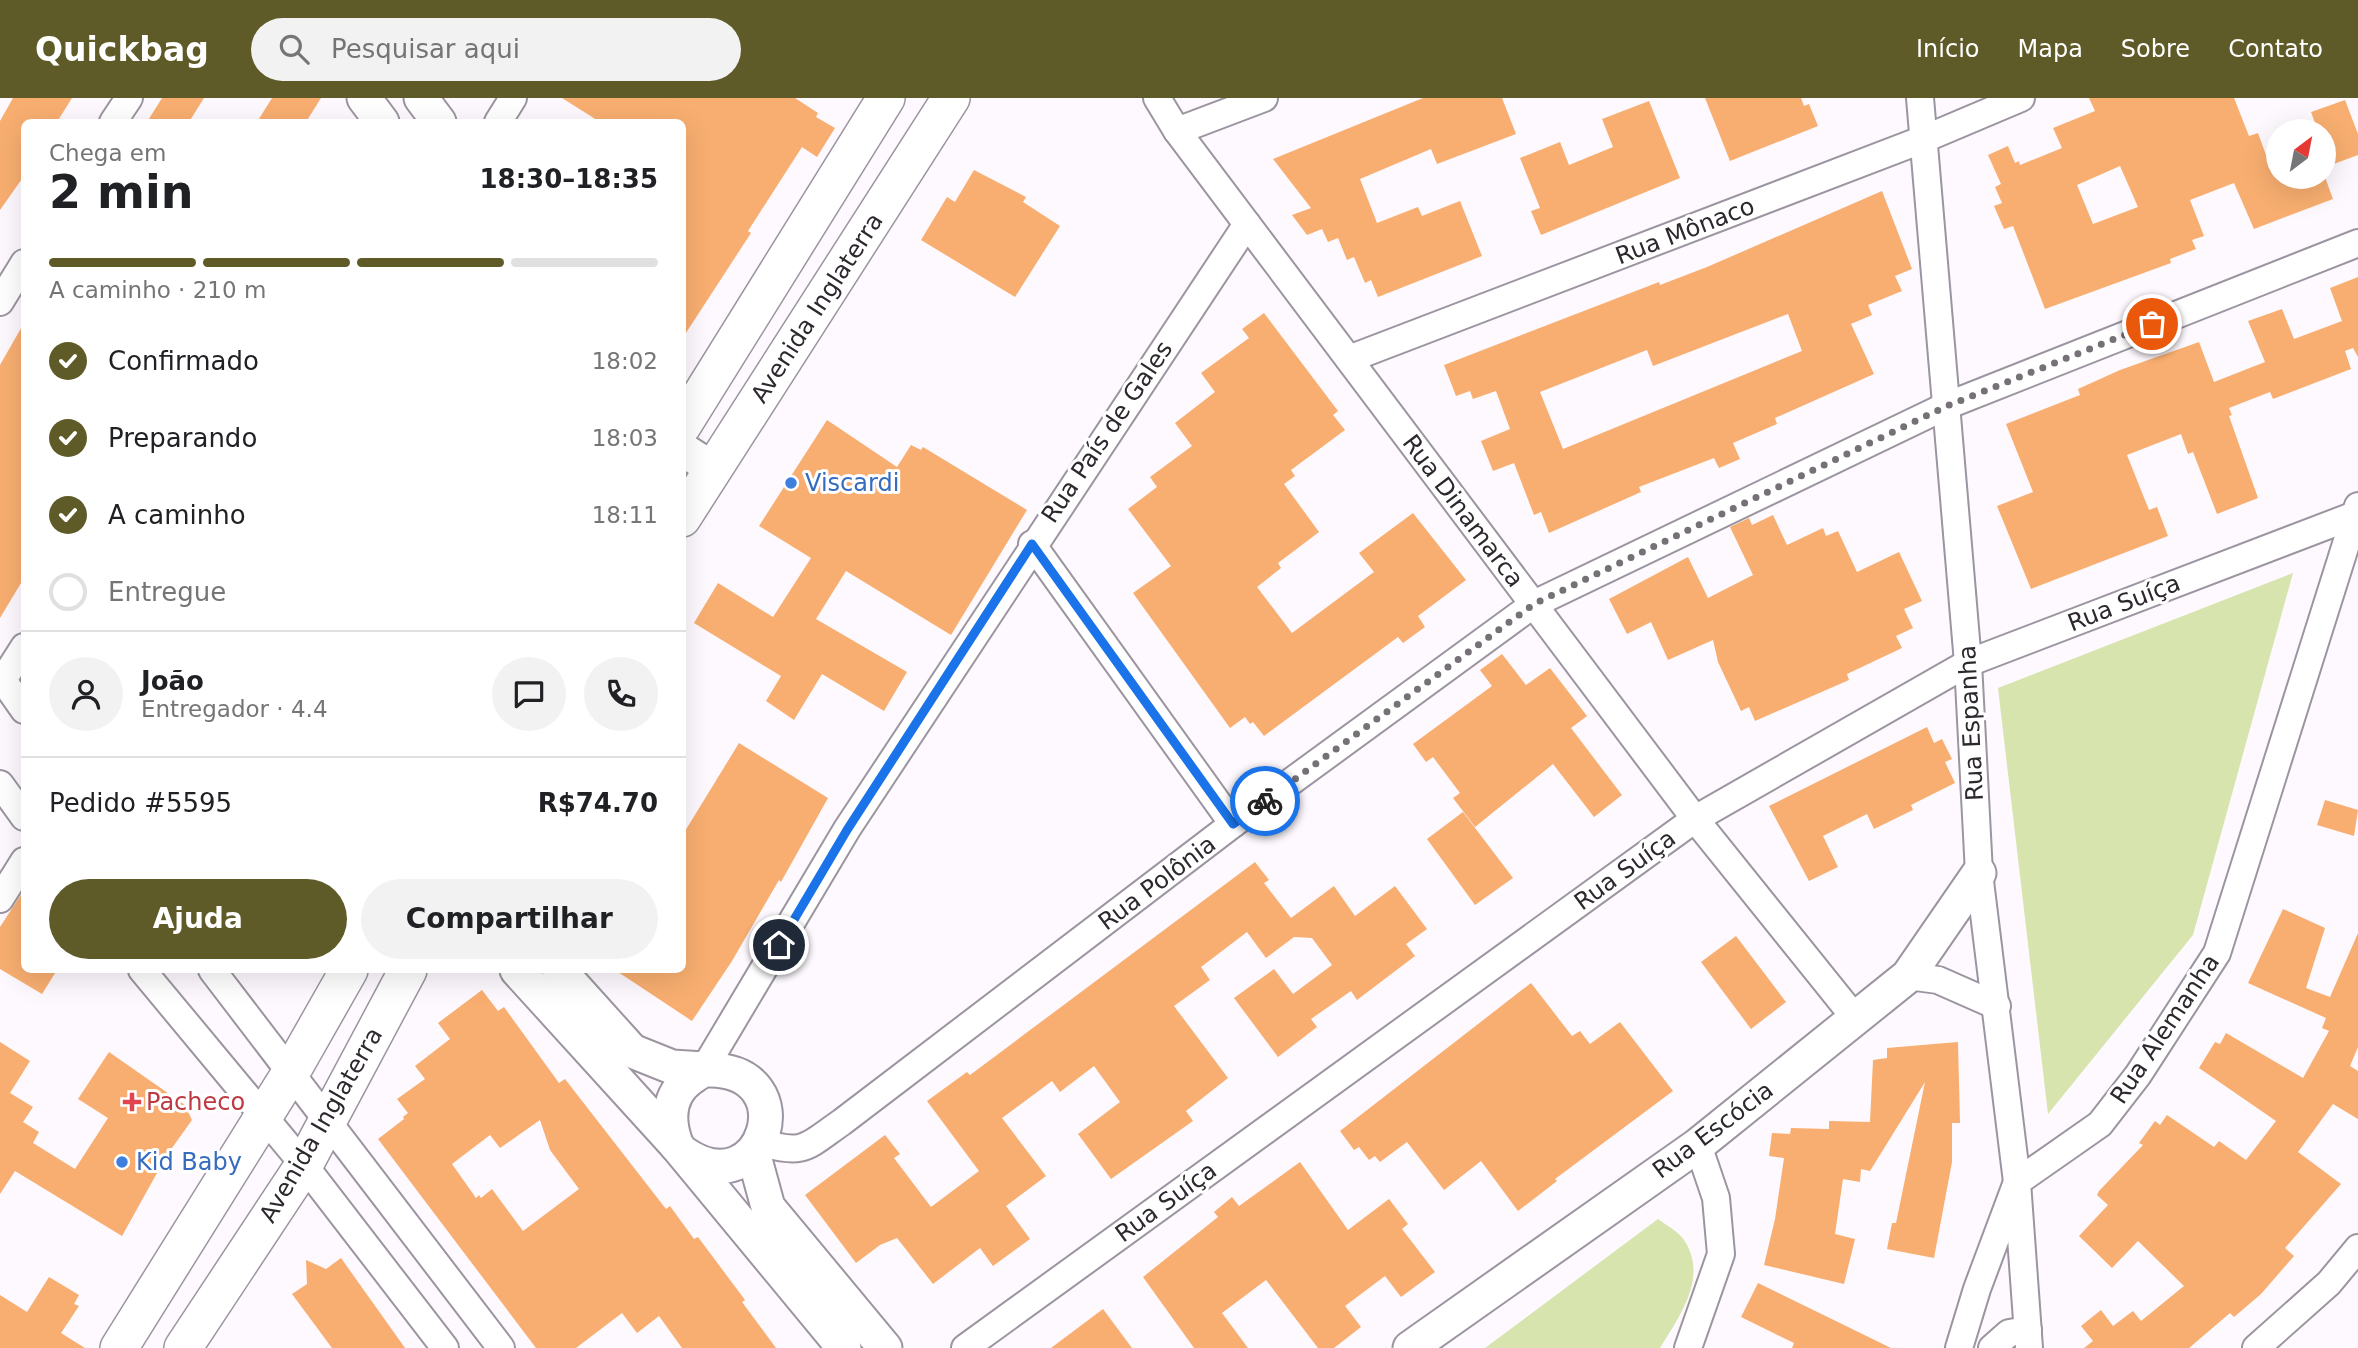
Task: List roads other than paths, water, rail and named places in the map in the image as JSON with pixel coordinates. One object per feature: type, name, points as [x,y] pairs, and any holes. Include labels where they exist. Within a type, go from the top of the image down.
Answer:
[{"type":"main road","name":"Avenida Inglaterra","points":[[686,420],[886,98]]},
{"type":"main road","name":"Avenida Inglaterra","points":[[686,509],[951,98]]},
{"type":"main road","points":[[119,1348],[290,1074],[347,973]]},
{"type":"main road","name":"Avenida Inglaterra","points":[[183,1348],[304,1164],[406,973]]},
{"type":"street","points":[[115,119],[129,98]]},
{"type":"street","points":[[421,98],[437,119]]},
{"type":"street","points":[[500,119],[513,98]]},
{"type":"street","name":"Rua Dinamarca","points":[[1157,98],[1177,131],[1695,819],[1855,1018]]},
{"type":"street","points":[[1177,131],[1264,98]]},
{"type":"street","name":"Rua Espanha","points":[[1920,98],[1968,663],[1979,873],[2017,1182],[2029,1339]]},
{"type":"street","name":"Rua Mônaco","points":[[1349,359],[1924,139],[2021,98]]},
{"type":"street","name":"Rua País de Gales","points":[[705,1069],[847,830],[1032,544],[1247,224]]},
{"type":"street","name":"Rua Polônia","points":[[757,1147],[789,1151],[808,1146],[1233,824],[1534,604],[1947,406],[2358,243]]},
{"type":"street","points":[[0,302],[21,268]]},
{"type":"street","points":[[686,452],[713,469]]},
{"type":"street","name":"Rua Suíça","points":[[965,1348],[1695,819],[1968,663],[2357,510]]},
{"type":"street","name":"Rua Alemanha","points":[[2017,1182],[2100,1124],[2138,1075],[2217,953],[2357,510]]},
{"type":"street","points":[[1032,544],[1233,824]]},
{"type":"street","points":[[21,651],[1,678],[21,706]]},
{"type":"street","points":[[0,784],[21,813]]},
{"type":"street","points":[[0,899],[21,866]]},
{"type":"street","name":"Rua Escócia","points":[[1409,1348],[1698,1144],[1908,976],[1979,873]]},
{"type":"street","points":[[144,973],[304,1164],[445,1348]]},
{"type":"street","points":[[214,973],[501,1348]]},
{"type":"street","points":[[520,973],[681,1150],[844,1348]]},
{"type":"street","points":[[562,973],[632,1051],[672,1067],[705,1069],[735,1073],[749,1082],[760,1094],[766,1110],[766,1127],[757,1147],[733,1164],[720,1167],[708,1166],[681,1150],[670,1122],[674,1097],[681,1087],[705,1069]]},
{"type":"street","points":[[1908,976],[1938,980],[1997,1006]]},
{"type":"street","points":[[1688,1348],[1721,1254],[1716,1198],[1698,1144]]},
{"type":"street","points":[[757,1147],[768,1207],[885,1348]]},
{"type":"street","points":[[1959,1348],[1976,1289],[2017,1182]]},
{"type":"street","points":[[2256,1348],[2329,1283],[2358,1248]]},
{"type":"street","points":[[1992,1348],[2009,1333],[2029,1339]]},
{"type":"place","name":"Viscardi","points":[[791,483]]},
{"type":"place","name":"Pacheco","points":[[132,1102]]},
{"type":"place","name":"Kid Baby","points":[[122,1162]]}]
